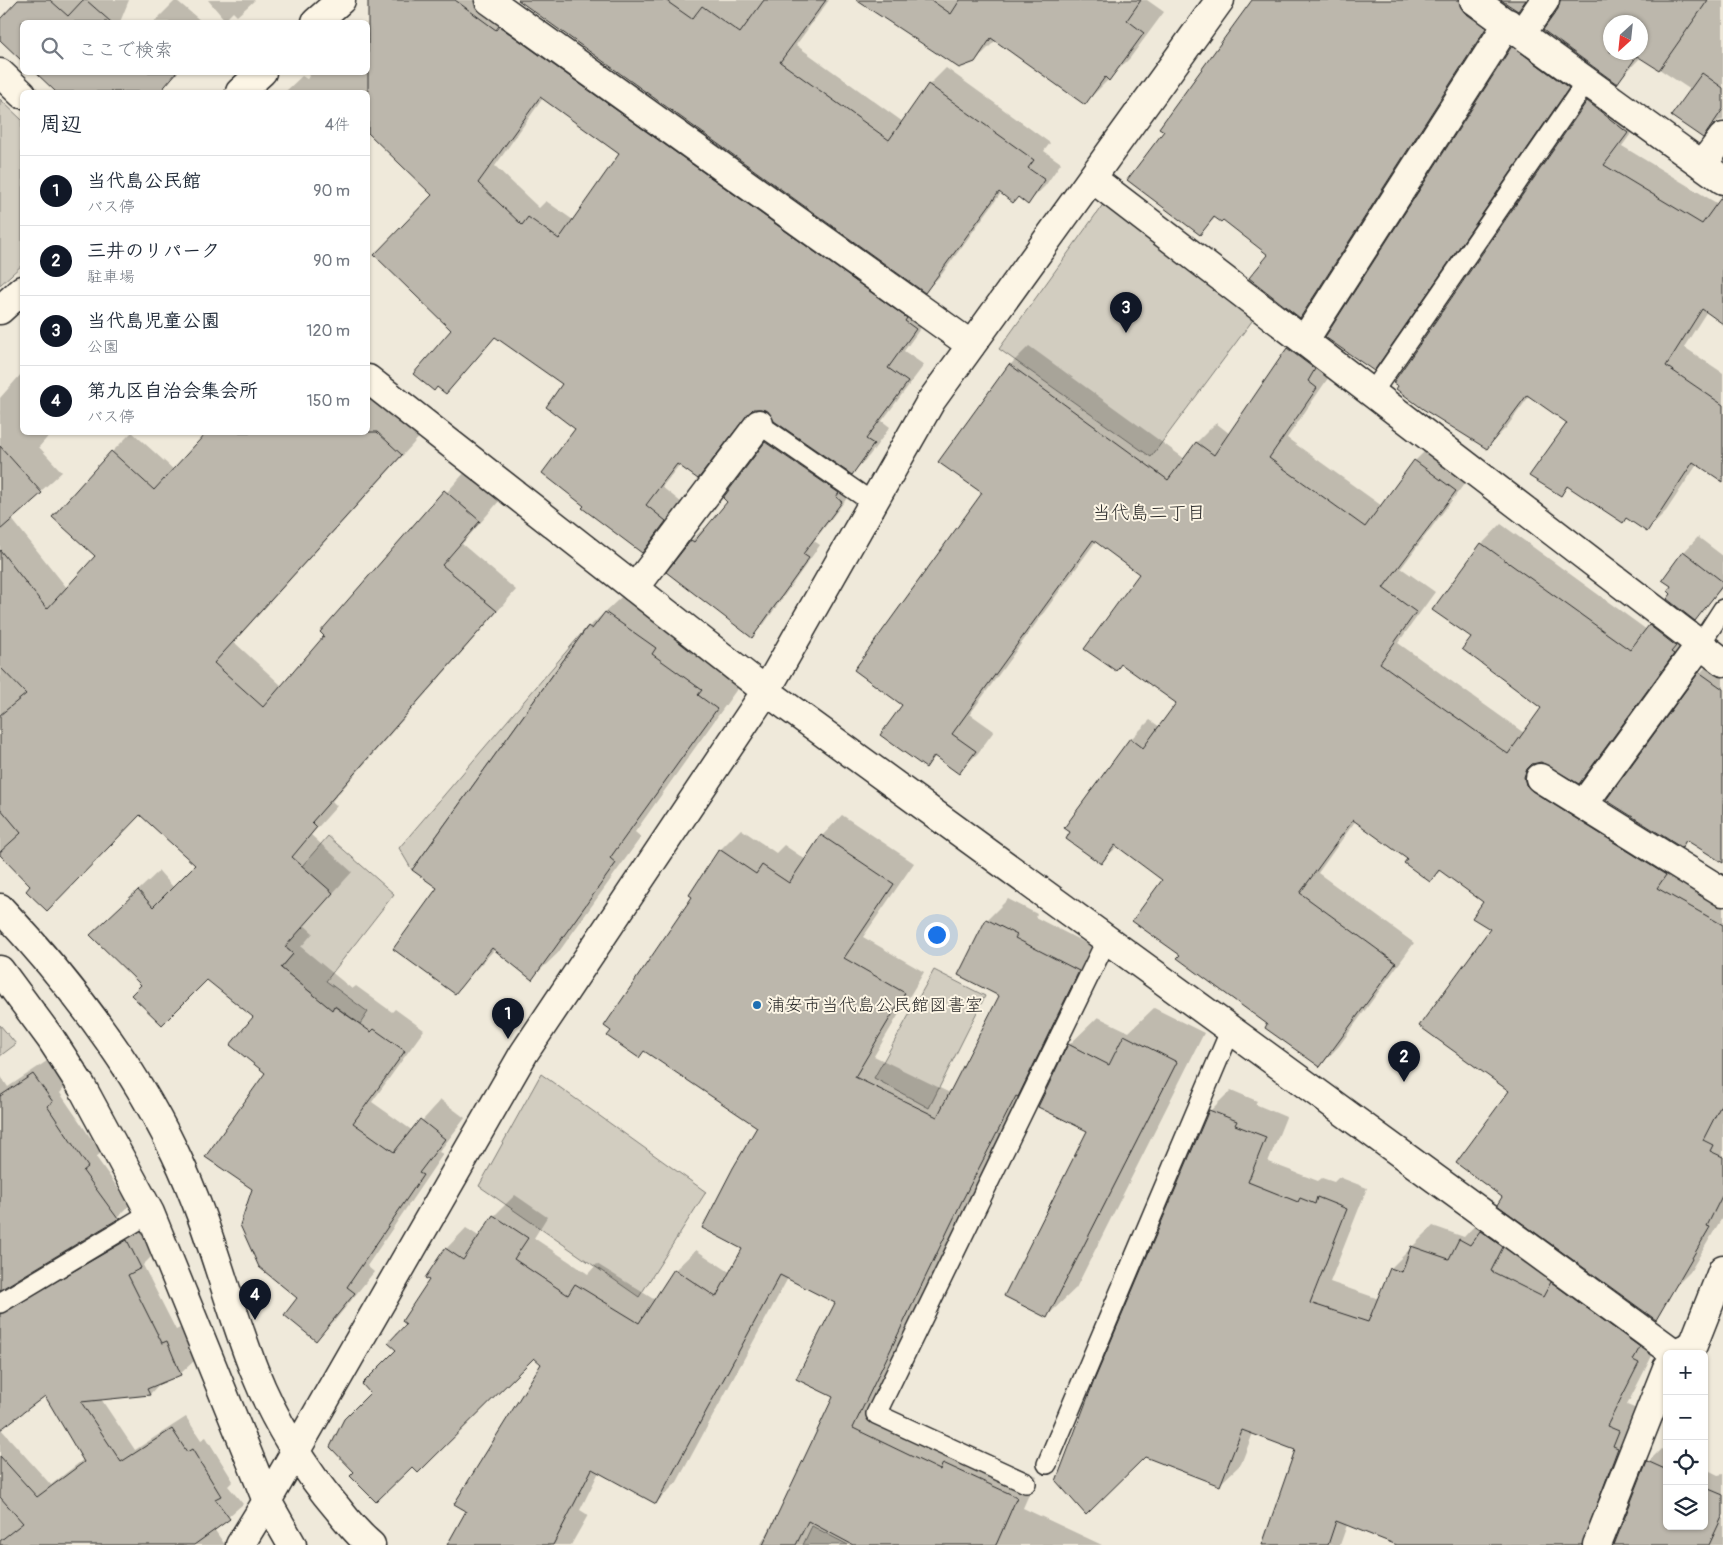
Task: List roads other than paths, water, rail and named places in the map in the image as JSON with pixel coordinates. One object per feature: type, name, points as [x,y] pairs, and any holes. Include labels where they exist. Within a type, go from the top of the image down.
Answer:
[{"type":"street","points":[[318,20],[341,0]]},
{"type":"street","points":[[489,0],[971,345]]},
{"type":"street","points":[[240,1545],[524,1053],[766,691],[931,401],[1220,0]]},
{"type":"street","points":[[1474,0],[1587,80],[1712,173],[1723,137]]},
{"type":"street","points":[[1304,341],[1515,28],[1545,0]]},
{"type":"street","points":[[0,73],[20,92]]},
{"type":"street","points":[[242,90],[259,75]]},
{"type":"street","points":[[1092,179],[1699,646],[1723,662]]},
{"type":"street","points":[[0,310],[20,292]]},
{"type":"street","points":[[370,381],[766,691],[1231,1030],[1663,1352]]},
{"type":"street","points":[[635,588],[759,424]]},
{"type":"street","points":[[1583,805],[1699,646]]},
{"type":"street","points":[[1540,778],[1723,892]]},
{"type":"street","points":[[0,908],[24,934],[77,1000],[152,1109],[176,1154],[202,1216],[255,1371],[295,1451],[319,1487],[371,1545]]},
{"type":"street","points":[[0,970],[51,1039],[82,1088],[150,1214],[267,1500],[292,1545]]},
{"type":"street","points":[[1685,1350],[1693,1345],[1723,1269]]},
{"type":"street","points":[[1597,1545],[1663,1378]]},
{"type":"lane","points":[[1372,393],[1587,80]]},
{"type":"lane","points":[[759,424],[873,503]]},
{"type":"lane","points":[[1699,646],[1723,609]]},
{"type":"lane","points":[[1026,1483],[876,1414],[1107,939]]},
{"type":"lane","points":[[1047,1464],[1231,1030]]},
{"type":"lane","points":[[0,1303],[150,1214]]},
{"type":"place","name":"当代島児童公園","points":[[1126,333]]},
{"type":"place","name":"浦安市当代島公民館図書室","points":[[757,1005]]},
{"type":"place","name":"当代島公民館","points":[[508,1039]]},
{"type":"place","name":"三井のリパーク","points":[[1404,1082]]},
{"type":"place","name":"第九区自治会集会所","points":[[255,1320]]},
{"type":"district","name":"当代島二丁目","points":[[1149,513]]}]
